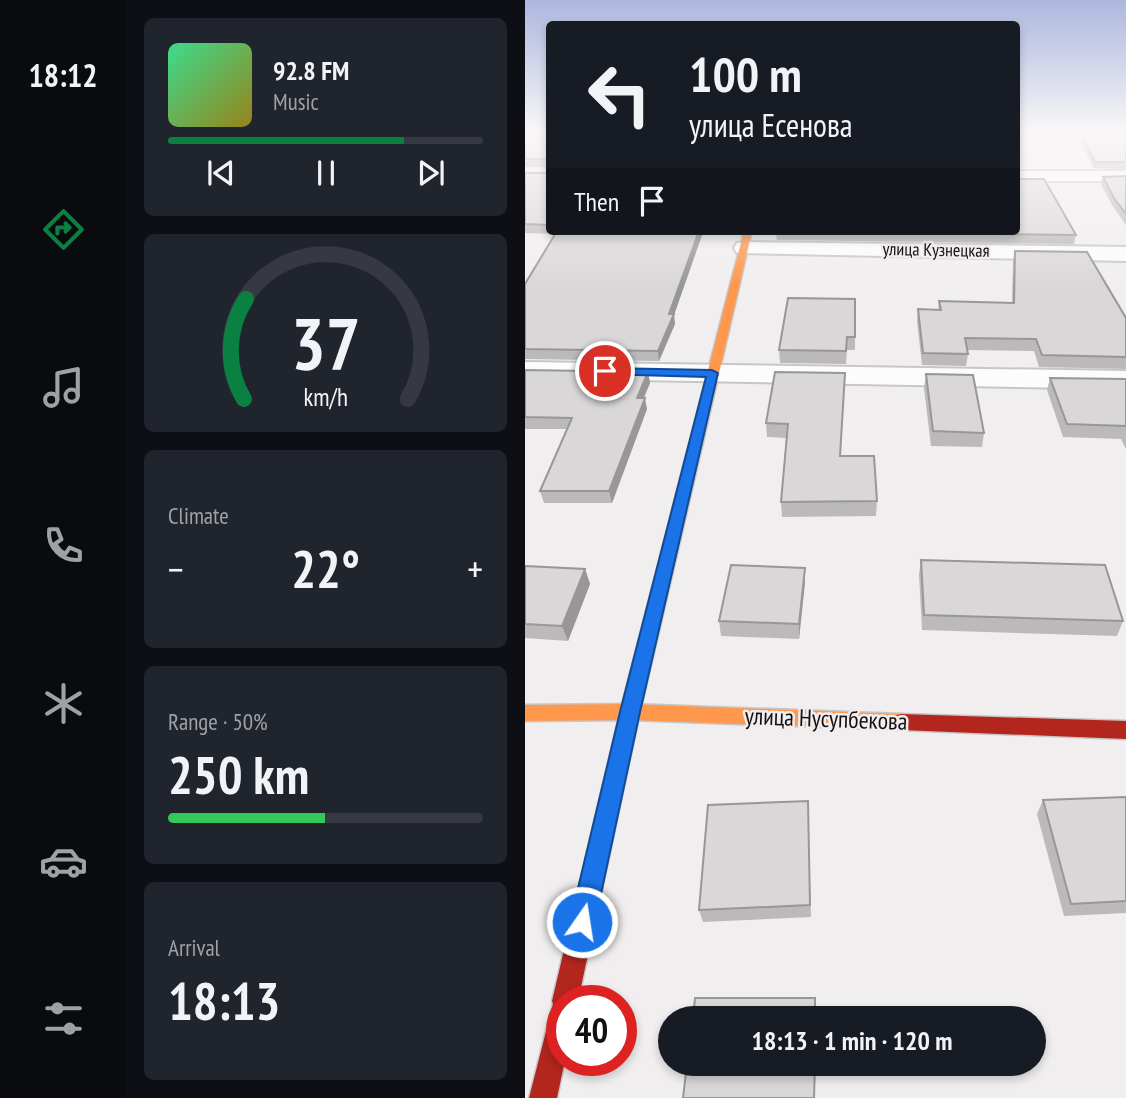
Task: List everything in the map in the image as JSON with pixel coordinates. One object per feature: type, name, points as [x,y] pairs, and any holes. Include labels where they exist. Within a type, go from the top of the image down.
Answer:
[{"type":"street","name":"улица Кузнецкая","points":[[746,239],[1126,254]]},
{"type":"street","points":[[569,985],[630,712],[746,239]]},
{"type":"street","points":[[525,370],[1126,380]]},
{"type":"street","name":"улица Нусупбекова","points":[[525,713],[630,712],[1126,730]]},
{"type":"street","points":[[543,1098],[548,1076]]},
{"type":"building","points":[[525,184],[546,184],[546,225],[525,224]]},
{"type":"building","points":[[1020,184],[1047,184],[1076,235],[1020,234]]},
{"type":"building","points":[[1107,184],[1126,184],[1126,214]]},
{"type":"building","points":[[555,235],[698,235],[669,314],[674,314],[658,351],[525,349],[525,284]]},
{"type":"building","points":[[1015,251],[1087,252],[1126,318],[1126,357],[1042,355],[1036,339],[965,338],[968,354],[923,353],[918,309],[941,310],[939,301],[1014,303]]},
{"type":"building","points":[[788,298],[855,299],[855,337],[847,337],[846,351],[779,350]]},
{"type":"building","points":[[525,370],[648,372],[637,398],[645,398],[609,491],[540,491],[572,418],[525,417]]},
{"type":"building","points":[[775,372],[845,373],[840,456],[874,456],[877,501],[781,502],[788,424],[766,423]]},
{"type":"building","points":[[926,374],[973,375],[984,433],[933,431]]},
{"type":"building","points":[[1050,378],[1126,379],[1126,426],[1067,424]]},
{"type":"building","points":[[921,560],[1105,565],[1123,621],[924,615]]},
{"type":"building","points":[[731,565],[805,568],[799,624],[719,621]]},
{"type":"building","points":[[525,566],[585,569],[562,626],[525,624]]},
{"type":"building","points":[[1126,797],[1126,901],[1071,904],[1043,800]]},
{"type":"building","points":[[808,801],[810,905],[699,910],[708,805]]},
{"type":"building","points":[[695,998],[815,998],[815,1006],[694,1006]]},
{"type":"building","points":[[686,1076],[815,1076],[814,1098],[683,1098]]},
{"type":"traffic: slow","points":[[672,541],[747,235]]},
{"type":"traffic: slow","points":[[525,713],[630,712],[901,722]]},
{"type":"traffic: jam","points":[[569,985],[630,712],[672,541]]},
{"type":"traffic: jam","points":[[901,722],[1126,730]]},
{"type":"traffic: jam","points":[[543,1098],[548,1076]]},
{"type":"route","points":[[582,922],[712,373],[605,371]]}]
